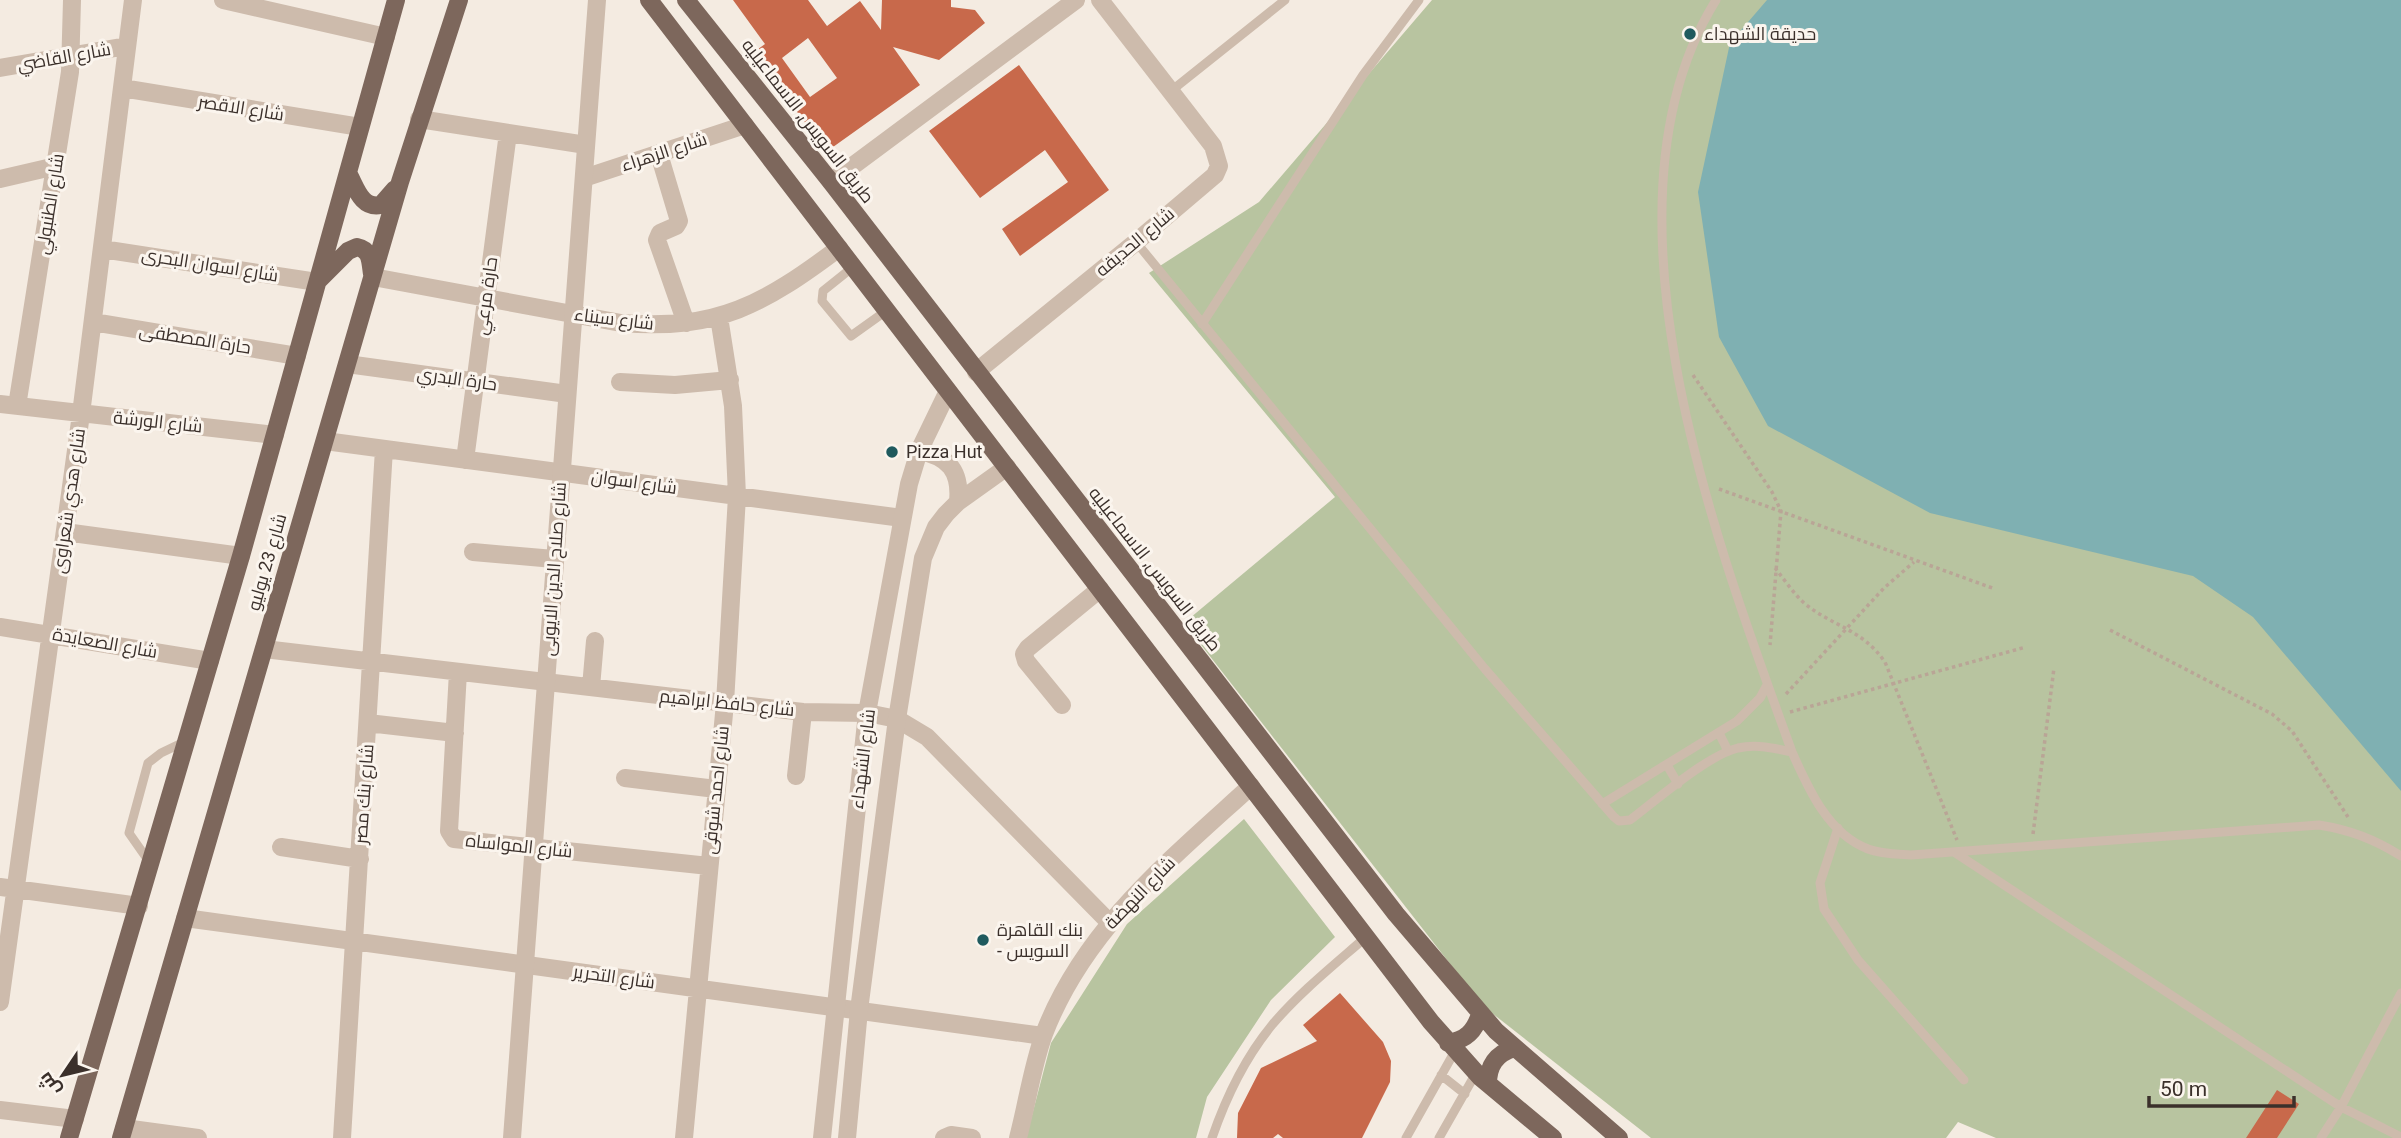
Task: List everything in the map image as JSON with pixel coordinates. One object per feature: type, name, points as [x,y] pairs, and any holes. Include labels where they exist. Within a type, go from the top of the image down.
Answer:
[{"type":"main road","name":"شارع 23 يوليو","points":[[69,1138],[211,661],[396,0]]},
{"type":"main road","name":"شارع 23 يوليو","points":[[122,1133],[400,182],[459,0]]},
{"type":"main road","points":[[649,0],[1452,1047],[1482,1079],[1553,1138]]},
{"type":"main road","name":"طريق السويس, الاسماعيليه","points":[[685,0],[831,182],[1396,914],[1480,1014],[1514,1048],[1619,1138]]},
{"type":"main road","points":[[348,173],[363,201],[375,206],[386,201],[400,182]]},
{"type":"main road","points":[[317,282],[348,251],[357,247],[370,255],[373,277]]},
{"type":"main road","points":[[1452,1047],[1472,1031],[1480,1014]]},
{"type":"main road","points":[[1482,1079],[1488,1074],[1497,1057],[1514,1048]]},
{"type":"street","name":"شارع الطنبولي","points":[[9,405],[56,166],[72,55],[72,0]]},
{"type":"street","name":"شارع هدي شعراوى","points":[[0,1002],[8,888],[65,532],[133,0]]},
{"type":"street","points":[[223,0],[263,4],[386,37]]},
{"type":"street","name":"شارع صلاح الدين الايوبى","points":[[512,1138],[597,0]]},
{"type":"street","points":[[831,182],[1076,0]]},
{"type":"street","points":[[1100,0],[1171,91]]},
{"type":"street","name":"شارع القاضي","points":[[0,68],[127,46]]},
{"type":"street","name":"شارع الاقصر","points":[[122,88],[360,127]]},
{"type":"street","name":"شارع الحديقه","points":[[976,372],[1215,175],[1219,166],[1213,146],[1171,91]]},
{"type":"street","points":[[419,119],[586,145]]},
{"type":"street","name":"شارع الزهراء","points":[[584,178],[745,125]]},
{"type":"street","name":"حارة مرعي","points":[[465,460],[508,133]]},
{"type":"street","points":[[659,154],[679,221],[676,226],[660,233],[657,240],[686,323]]},
{"type":"street","points":[[0,179],[56,166]]},
{"type":"street","name":"شارع سيناء","points":[[373,277],[621,323],[651,326],[719,317],[769,297],[839,248]]},
{"type":"street","name":"شارع اسوان البحرى","points":[[102,249],[317,282]]},
{"type":"street","name":"شارع احمد شوقى","points":[[684,1138],[725,703],[737,496],[730,380],[719,317]]},
{"type":"street","name":"حارة المصطفى","points":[[93,322],[297,356]]},
{"type":"street","name":"حارة البدري","points":[[347,364],[567,394]]},
{"type":"street","points":[[620,382],[675,385],[730,380]]},
{"type":"street","name":"شارع الشهداء","points":[[822,1138],[867,713],[902,518],[919,451],[948,391]]},
{"type":"street","name":"شارع الورشة","points":[[9,405],[275,435]]},
{"type":"street","name":"شارع اسوان","points":[[325,441],[902,518]]},
{"type":"street","name":"شارع بنك مصر","points":[[342,1138],[384,449]]},
{"type":"street","points":[[919,451],[934,453],[946,461],[955,473],[960,488],[958,502]]},
{"type":"street","name":"شارع الشهداء","points":[[848,1138],[859,1010],[897,719],[923,558],[936,527],[958,502],[1007,467]]},
{"type":"street","points":[[65,532],[241,556]]},
{"type":"street","points":[[473,552],[554,559]]},
{"type":"street","points":[[1062,705],[1026,661],[1024,654],[1100,589]]},
{"type":"street","name":"شارع الصعايدة","points":[[0,627],[211,661]]},
{"type":"street","points":[[591,687],[595,641]]},
{"type":"street","name":"شارع حافظ ابراهيم","points":[[264,649],[803,712],[867,713],[897,719],[927,737],[1110,922]]},
{"type":"street","name":"شارع المواساه","points":[[458,672],[449,831],[451,835],[459,841],[709,866]]},
{"type":"street","points":[[796,776],[803,712]]},
{"type":"street","points":[[368,723],[455,733]]},
{"type":"street","points":[[625,778],[716,789]]},
{"type":"street","name":"شارع النهضة","points":[[1018,1138],[1044,1036],[1062,996],[1084,958],[1138,890],[1251,786]]},
{"type":"street","points":[[281,847],[360,859]]},
{"type":"street","points":[[8,888],[139,906]]},
{"type":"street","name":"شارع التحرير","points":[[185,918],[1044,1036]]},
{"type":"street","points":[[0,1110],[75,1119]]},
{"type":"street","points":[[122,1133],[198,1138]]},
{"type":"street","points":[[944,1138],[951,1135],[972,1138]]},
{"type":"lane","points":[[1171,91],[1285,0]]},
{"type":"lane","points":[[1202,324],[1363,75],[1419,0]]},
{"type":"lane","points":[[1716,0],[1686,63],[1670,121],[1663,177],[1661,235],[1664,289],[1675,354],[1704,483],[1741,611],[1792,752],[1814,796],[1838,828],[1869,849],[1911,855],[2319,825],[2371,838],[2401,856]]},
{"type":"lane","points":[[1136,242],[1485,669],[1614,817],[1630,820],[1728,751],[1755,746],[1792,752]]},
{"type":"lane","points":[[853,267],[823,291],[822,301],[850,336],[886,311]]},
{"type":"lane","points":[[1602,804],[1719,733],[1752,707],[1768,685]]},
{"type":"lane","points":[[1719,733],[1728,751]]},
{"type":"lane","points":[[151,865],[130,838],[129,829],[145,771],[154,757],[187,740]]},
{"type":"lane","points":[[1667,765],[1678,784]]},
{"type":"lane","points":[[1838,828],[1820,883],[1824,909],[1858,960],[1964,1080]]},
{"type":"lane","points":[[1958,852],[2341,1107],[2401,1137]]},
{"type":"lane","points":[[1212,1138],[1225,1102],[1246,1062],[1272,1026],[1303,993],[1366,937]]},
{"type":"lane","points":[[2321,1138],[2341,1107],[2401,993]]},
{"type":"lane","points":[[1406,1138],[1441,1075],[1452,1047]]},
{"type":"lane","points":[[1441,1075],[1465,1094]]},
{"type":"lane","points":[[1439,1138],[1465,1094],[1482,1079]]},
{"type":"path","points":[[1675,354],[1700,384],[1772,492],[1781,511],[1770,646]]},
{"type":"path","points":[[1704,483],[1995,589]]},
{"type":"path","points":[[1777,711],[1846,629],[1884,588],[1915,561]]},
{"type":"path","points":[[1775,568],[1803,602],[1864,638],[1885,662],[1958,852]]},
{"type":"path","points":[[2110,630],[2272,714],[2292,731],[2358,834]]},
{"type":"path","points":[[1777,711],[1895,683],[2026,647]]},
{"type":"path","points":[[2031,846],[2054,668]]},
{"type":"green space","points":[[1432,0],[2401,0],[2401,1138],[1996,1138],[1958,1122],[1946,1138],[1651,1138],[1483,1006],[1184,623],[1335,497],[1149,273],[1259,202]]},
{"type":"green space","points":[[1244,819],[1335,937],[1271,1000],[1207,1097],[1196,1138],[1026,1138],[1051,1043],[1127,924]]},
{"type":"water","points":[[1767,0],[2401,0],[2401,791],[2253,617],[2193,576],[1930,513],[1768,426],[1719,337],[1698,192],[1730,43]]},
{"type":"building","points":[[733,0],[808,0],[827,26],[860,1],[881,30],[882,0],[951,0],[951,7],[975,10],[985,23],[939,60],[893,47],[920,85],[826,152],[754,52],[765,44]],"holes":[[[808,38],[837,78],[810,97],[782,58]]]},
{"type":"building","points":[[1019,65],[1109,190],[1020,256],[1002,229],[1068,182],[1045,150],[980,198],[929,131]]},
{"type":"building","points":[[1340,993],[1383,1042],[1391,1061],[1390,1082],[1362,1138],[1283,1138],[1278,1134],[1273,1138],[1237,1138],[1238,1113],[1261,1068],[1317,1041],[1303,1025]]},
{"type":"building","points":[[2277,1090],[2299,1104],[2277,1138],[2246,1138]]},
{"type":"place","name":"حديقة الشهداء","points":[[1690,34]]},
{"type":"place","name":"Pizza Hut","points":[[892,452]]},
{"type":"place","name":"بنك القاهرة - السويس","points":[[983,940]]}]
